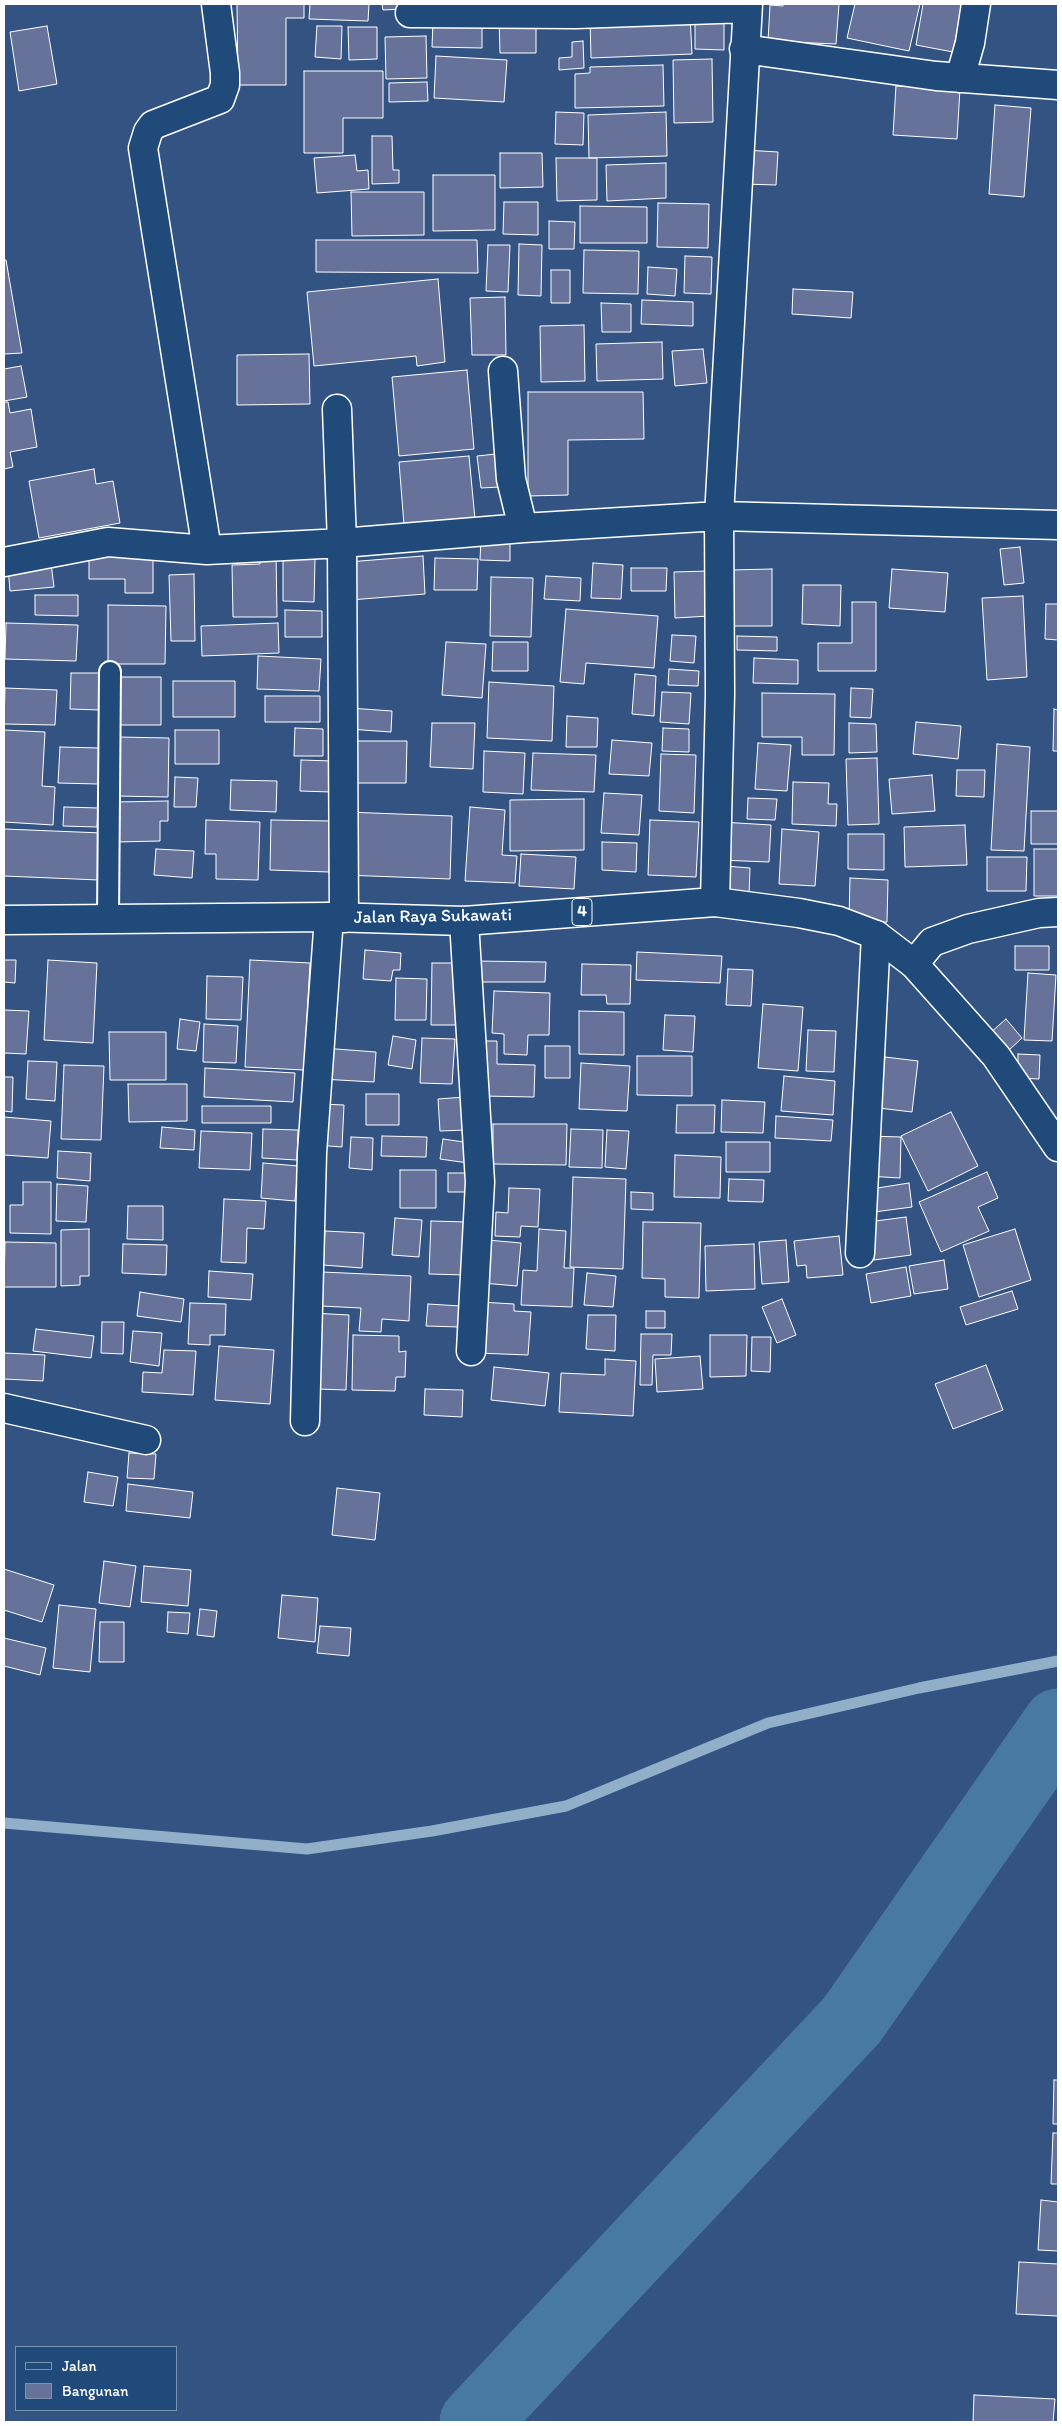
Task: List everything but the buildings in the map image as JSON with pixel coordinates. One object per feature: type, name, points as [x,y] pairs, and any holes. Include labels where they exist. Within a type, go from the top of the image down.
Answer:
[{"type":"main road","points":[[207,550],[143,148],[148,132],[153,125],[220,99],[225,85],[225,73],[216,4]]},
{"type":"main road","points":[[960,78],[970,43],[976,4]]},
{"type":"main road","points":[[410,14],[576,14],[748,6],[744,49],[719,516],[720,694],[715,902]]},
{"type":"main road","points":[[744,49],[960,78],[1058,84]]},
{"type":"main road","points":[[503,371],[511,479],[523,528]]},
{"type":"main road","points":[[305,1421],[312,1153],[336,918],[342,543],[337,409]]},
{"type":"main road","points":[[4,562],[108,542],[207,550],[342,543],[523,528],[719,516],[1058,525]]},
{"type":"main road","name":"Jalan Raya Sukawati","points":[[4,920],[336,918],[464,921],[715,902],[800,913],[839,921],[876,935],[914,964],[996,1056],[1058,1147]]},
{"type":"main road","points":[[914,964],[932,942],[968,929],[1039,913],[1058,912]]},
{"type":"main road","points":[[464,921],[480,1182],[471,1351]]},
{"type":"main road","points":[[860,1253],[876,935]]},
{"type":"main road","points":[[4,1408],[146,1440]]},
{"type":"lane","points":[[108,918],[110,672]]},
{"type":"waterway","points":[[4,1823],[307,1849],[432,1831],[566,1806],[768,1723],[919,1688],[1058,1661]]},
{"type":"waterway","points":[[475,2422],[852,2020],[1058,1724]]}]
